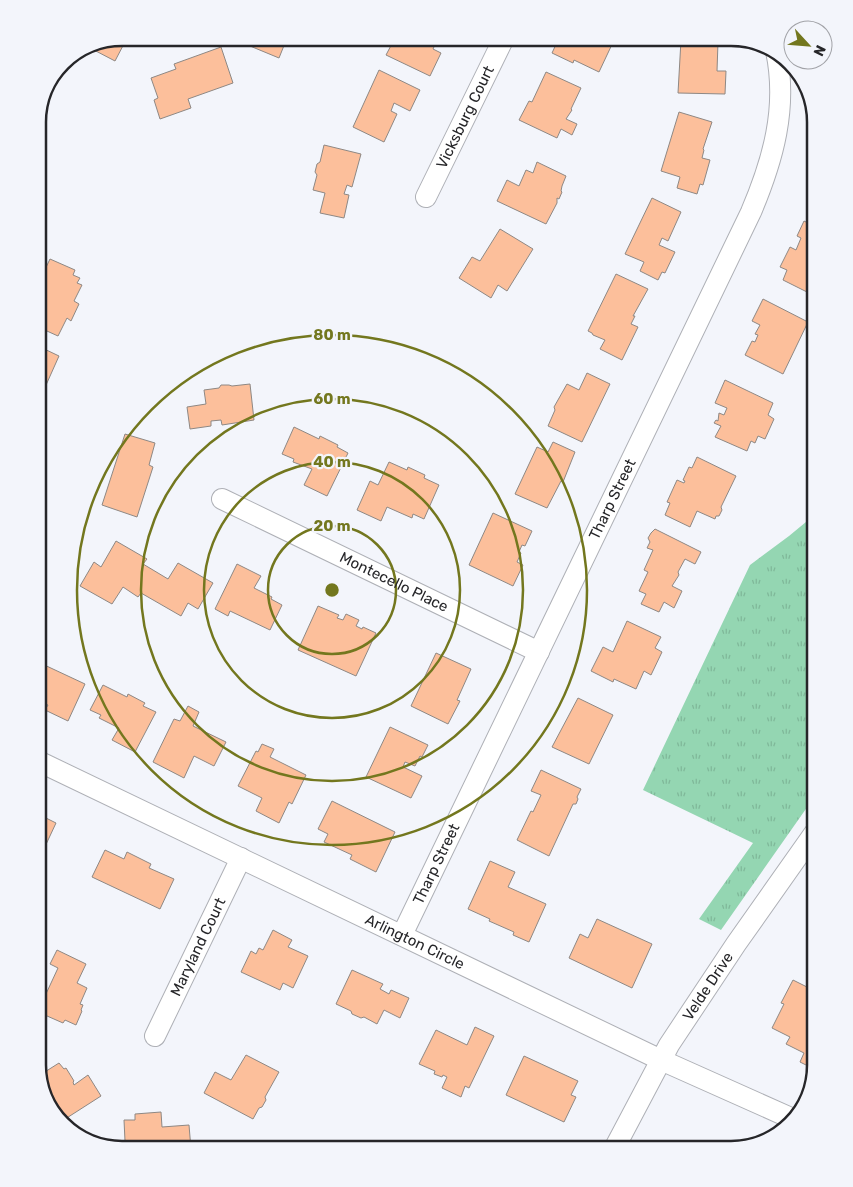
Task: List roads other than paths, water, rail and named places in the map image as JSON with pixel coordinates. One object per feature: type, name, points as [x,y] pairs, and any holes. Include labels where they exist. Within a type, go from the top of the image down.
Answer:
[{"type":"street","name":"Vicksburg Court","points":[[426,197],[500,46]]},
{"type":"street","name":"Tharp Street","points":[[402,936],[751,212],[771,162],[779,121],[777,62]]},
{"type":"street","name":"Montecello Place","points":[[222,499],[539,652]]},
{"type":"street","name":"Arlington Circle","points":[[46,764],[661,1060],[786,1116]]},
{"type":"street","name":"Velde Drive","points":[[619,1141],[661,1060],[713,978],[807,845]]},
{"type":"street","name":"Maryland Court","points":[[155,1036],[241,858]]}]
